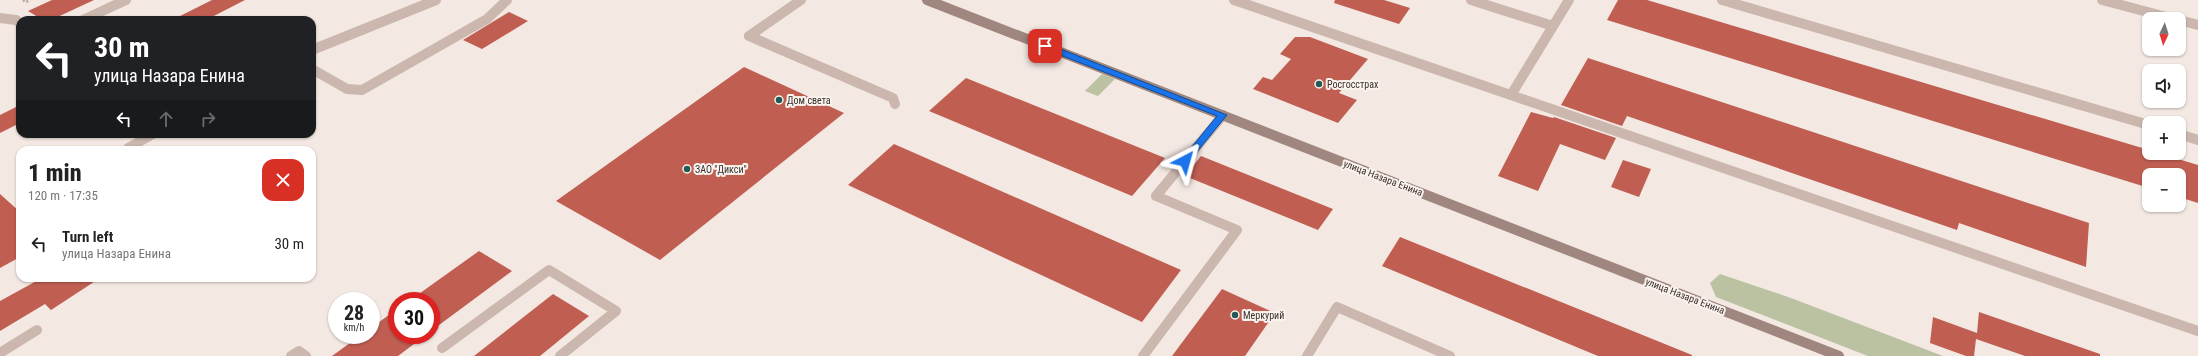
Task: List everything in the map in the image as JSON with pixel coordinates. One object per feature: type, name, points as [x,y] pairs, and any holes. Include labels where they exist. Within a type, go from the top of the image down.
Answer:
[{"type":"main road","name":"улица Назара Енина","points":[[927,0],[1839,356]]},
{"type":"street","points":[[92,16],[126,0]]},
{"type":"street","points":[[316,48],[436,0]]},
{"type":"street","points":[[316,71],[347,89],[362,90],[487,19],[507,0]]},
{"type":"street","points":[[801,0],[749,36],[893,98],[894,104]]},
{"type":"street","points":[[1234,0],[2198,331]]},
{"type":"street","points":[[1471,0],[1553,26]]},
{"type":"street","points":[[1511,95],[1569,0]]},
{"type":"street","points":[[1722,0],[2142,123]]},
{"type":"street","points":[[2102,0],[2147,12]]},
{"type":"street","points":[[0,18],[16,20]]},
{"type":"street","points":[[2186,22],[2198,25]]},
{"type":"street","points":[[1143,356],[1237,230],[1156,196],[1222,115]]},
{"type":"street","points":[[2186,136],[2198,140]]},
{"type":"street","points":[[132,146],[147,138]]},
{"type":"street","points":[[442,348],[549,270],[616,311],[560,356]]},
{"type":"street","points":[[1307,356],[1338,307],[1450,356]]},
{"type":"street","points":[[0,353],[38,330]]},
{"type":"street","points":[[291,356],[299,351],[306,356]]},
{"type":"path","points":[[23,0],[26,2],[30,0]]},
{"type":"green space","points":[[1102,74],[1115,79],[1098,96],[1085,91]]},
{"type":"green space","points":[[1720,274],[1791,298],[1943,356],[1868,356],[1716,297],[1710,283]]},
{"type":"building","points":[[52,0],[94,0],[60,16],[36,16],[28,11]]},
{"type":"building","points":[[212,0],[245,0],[214,16],[180,16]]},
{"type":"building","points":[[1335,0],[1384,0],[1410,8],[1399,24],[1334,3]]},
{"type":"building","points":[[1618,0],[1647,0],[2142,148],[2142,160],[2181,160],[2198,165],[2198,203],[2186,199],[2186,168],[2142,168],[2142,186],[1607,20]]},
{"type":"building","points":[[509,12],[528,21],[482,49],[463,40]]},
{"type":"building","points":[[1295,37],[1310,37],[1368,59],[1339,93],[1357,100],[1338,123],[1253,89],[1263,77],[1272,80],[1291,59],[1280,54]]},
{"type":"building","points":[[1588,58],[2089,223],[2086,267],[1959,223],[1957,230],[1627,116],[1622,126],[1561,105]]},
{"type":"building","name":"ЗАО \"Дикси\"","points":[[744,67],[844,113],[660,260],[556,201]]},
{"type":"building","points":[[966,78],[1165,158],[1132,196],[929,111]]},
{"type":"building","points":[[16,107],[16,125],[0,133],[0,115]]},
{"type":"building","points":[[1531,112],[1554,117],[1616,138],[1605,160],[1560,144],[1538,191],[1498,176]]},
{"type":"building","points":[[894,144],[1181,270],[1142,322],[848,185]]},
{"type":"building","points":[[1201,156],[1333,209],[1318,230],[1185,176]]},
{"type":"building","points":[[1623,160],[1651,169],[1639,197],[1611,187]]},
{"type":"building","points":[[0,194],[16,208],[16,259],[0,268]]},
{"type":"building","points":[[1400,237],[1692,356],[1598,356],[1382,266]]},
{"type":"building","points":[[479,251],[512,271],[440,324],[440,292],[422,292]]},
{"type":"building","points":[[35,282],[94,282],[51,310],[45,304],[0,331],[0,301]]},
{"type":"building","points":[[1222,289],[1275,313],[1245,356],[1172,356]]},
{"type":"building","points":[[553,294],[589,316],[540,356],[474,356]]},
{"type":"building","points":[[1979,312],[2100,354],[2100,356],[2025,356],[1976,339],[1974,356],[1966,356],[1930,343],[1933,317],[1977,333]]},
{"type":"building","points":[[388,316],[388,344],[414,344],[398,356],[332,356],[349,344],[380,344],[380,321]]},
{"type":"place","name":"Росгосстрах","points":[[1319,84]]},
{"type":"place","name":"Дом света","points":[[779,100]]},
{"type":"place","name":"ЗАО \"Дикси\"","points":[[687,169]]},
{"type":"place","name":"Меркурий","points":[[1235,315]]},
{"type":"route","points":[[1045,46],[1222,115],[1185,161]]}]
